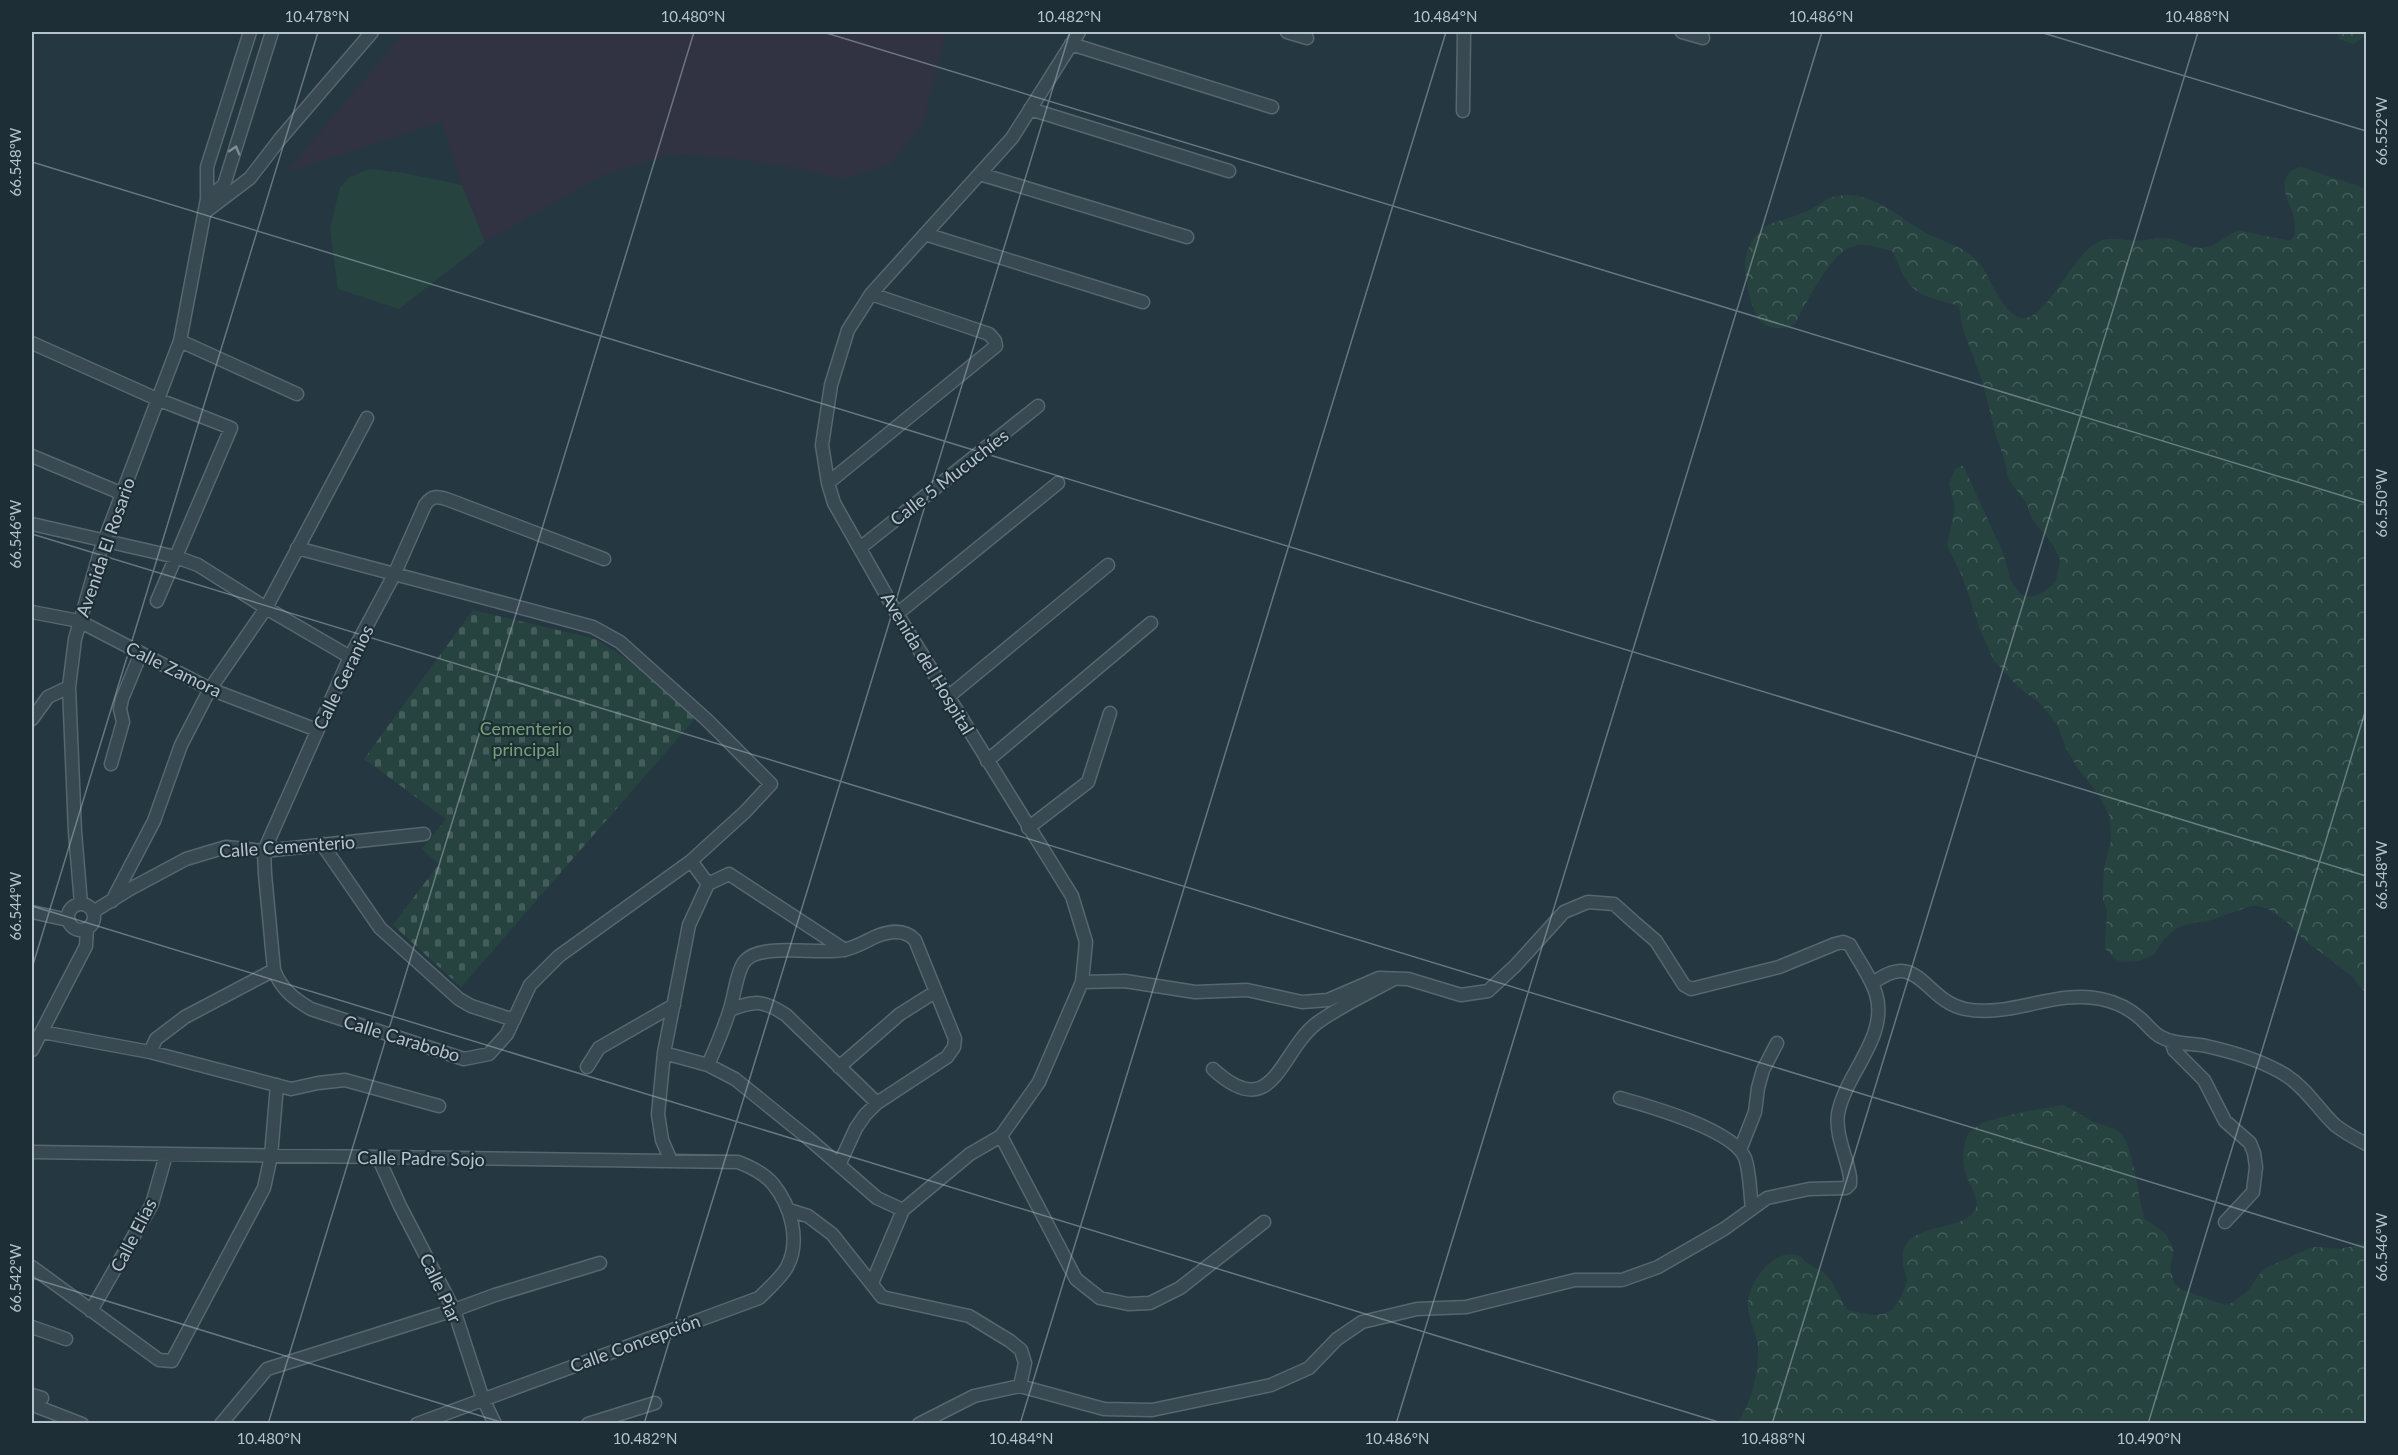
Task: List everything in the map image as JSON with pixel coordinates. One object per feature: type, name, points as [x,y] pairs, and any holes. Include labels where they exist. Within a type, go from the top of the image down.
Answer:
[{"type":"street","name":"Avenida El Rosario","points":[[81,904],[75,832],[69,687],[79,621],[105,541],[180,341],[207,199],[207,167],[250,32]]},
{"type":"street","name":"Avenida El Rosario","points":[[207,199],[224,185],[272,32]]},
{"type":"street","points":[[204,213],[250,178],[280,139],[372,32]]},
{"type":"street","name":"Avenida del Hospital","points":[[872,1284],[903,1210],[970,1154],[1001,1136],[1039,1082],[1082,982],[1086,942],[1072,896],[897,614],[834,503],[828,483],[822,445],[831,385],[848,330],[871,294],[1012,138],[1079,32]]},
{"type":"street","points":[[1287,32],[1307,38]]},
{"type":"street","points":[[1463,111],[1464,32]]},
{"type":"street","points":[[1682,32],[1702,38]]},
{"type":"street","points":[[1071,44],[1272,107]]},
{"type":"street","points":[[1030,109],[1229,171]]},
{"type":"street","points":[[980,174],[1186,237]]},
{"type":"street","points":[[925,234],[1143,302]]},
{"type":"street","points":[[828,483],[996,346],[989,334],[871,294]]},
{"type":"street","points":[[180,341],[297,394]]},
{"type":"street","points":[[32,343],[157,399],[231,428],[158,601]]},
{"type":"street","name":"Calle 5 Mucuchíes","points":[[860,548],[1038,406]]},
{"type":"street","points":[[112,901],[154,821],[181,745],[210,689],[266,608],[366,418]]},
{"type":"street","points":[[32,456],[123,494]]},
{"type":"street","points":[[897,614],[1058,483]]},
{"type":"street","name":"Calle Geranios","points":[[264,851],[350,657],[394,575],[430,498],[438,496],[604,559]]},
{"type":"street","points":[[32,524],[176,557],[198,565],[350,657]]},
{"type":"street","points":[[297,548],[394,575]]},
{"type":"street","points":[[948,697],[1108,565]]},
{"type":"street","name":"Calle Carabobo","points":[[264,851],[274,970],[290,995],[311,1009],[464,1059],[489,1054],[507,1034],[530,985],[559,956],[691,861],[745,812],[771,784],[707,720],[620,642],[593,627],[394,575]]},
{"type":"street","name":"Calle Zamora","points":[[32,612],[79,621],[210,689],[316,730]]},
{"type":"street","points":[[987,760],[1151,623]]},
{"type":"street","points":[[111,764],[123,722],[120,709],[122,699],[141,653]]},
{"type":"street","points":[[32,719],[48,697],[69,687]]},
{"type":"street","points":[[1028,828],[1088,782],[1110,713]]},
{"type":"street","name":"Calle Cementerio","points":[[93,912],[186,859],[226,848],[264,851],[424,834]]},
{"type":"street","points":[[322,844],[380,928],[459,999],[471,1006],[514,1020]]},
{"type":"street","points":[[691,861],[708,884]]},
{"type":"street","points":[[671,1161],[662,1140],[657,1114],[664,1053],[689,925],[708,884],[729,874],[845,950]]},
{"type":"street","points":[[919,1424],[974,1396],[1020,1386],[1104,1409],[1152,1410],[1271,1384],[1309,1368],[1337,1339],[1362,1322],[1417,1309],[1466,1307],[1575,1280],[1622,1280],[1658,1267],[1724,1229],[1767,1198],[1809,1189],[1846,1188],[1850,1184],[1851,1177],[1839,1132],[1838,1116],[1846,1089],[1875,1030],[1878,1000],[1872,984],[1850,945],[1843,942],[1787,965],[1691,989],[1684,985],[1656,941],[1614,904],[1588,902],[1564,912],[1515,966],[1488,991],[1461,995],[1408,979],[1379,978],[1328,1000],[1302,1002],[1247,990],[1195,993],[1125,981],[1082,982]]},
{"type":"street","points":[[32,1050],[86,946],[87,928],[93,921],[93,912],[89,906],[81,904],[71,908],[68,920]]},
{"type":"street","points":[[32,912],[68,920],[75,929],[87,928]]},
{"type":"street","points":[[708,1065],[730,1010],[743,963],[754,954],[774,951],[820,953],[845,950],[881,935],[901,931],[910,934],[915,940],[955,1039],[951,1053],[877,1103],[856,1128],[838,1165]]},
{"type":"street","points":[[150,1052],[156,1039],[185,1017],[274,970]]},
{"type":"street","points":[[1872,984],[1893,971],[1906,970],[1949,1003],[1977,1010],[2013,1007],[2069,997],[2100,998],[2132,1012],[2153,1032],[2171,1041],[2206,1046],[2281,1072],[2302,1088],[2336,1125],[2367,1144]]},
{"type":"street","points":[[1213,1069],[1227,1082],[1245,1089],[1265,1087],[1279,1073],[1303,1038],[1316,1024],[1395,978]]},
{"type":"street","points":[[839,1066],[900,1014],[935,992]]},
{"type":"street","points":[[730,1010],[752,1001],[770,1005],[786,1015],[877,1103]]},
{"type":"street","points":[[587,1067],[599,1048],[675,1005]]},
{"type":"street","points":[[42,1032],[150,1052],[291,1089],[345,1080],[439,1106]]},
{"type":"street","points":[[2171,1041],[2174,1050],[2204,1080],[2225,1121],[2250,1143],[2254,1153],[2256,1167],[2253,1192],[2248,1200],[2225,1222]]},
{"type":"street","points":[[1740,1150],[1755,1112],[1763,1070],[1777,1043]]},
{"type":"street","points":[[664,1053],[708,1065],[735,1080],[877,1198],[903,1210]]},
{"type":"street","points":[[32,1267],[159,1360],[172,1361],[264,1188],[271,1156],[276,1085]]},
{"type":"street","points":[[1620,1098],[1689,1119],[1737,1146],[1745,1158],[1752,1209]]},
{"type":"street","points":[[1001,1136],[1076,1279],[1100,1298],[1128,1304],[1150,1303],[1180,1288],[1264,1222]]},
{"type":"street","name":"Calle Padre Sojo","points":[[32,1152],[738,1162],[758,1170],[773,1183],[789,1210]]},
{"type":"street","name":"Calle Elías","points":[[91,1311],[152,1204],[166,1155]]},
{"type":"street","name":"Calle Piar","points":[[378,1157],[454,1310],[483,1399],[495,1424]]},
{"type":"street","points":[[789,1210],[808,1216],[832,1234],[882,1297],[969,1316],[1010,1341],[1021,1350],[1025,1364],[1020,1386]]},
{"type":"street","name":"Calle Concepción","points":[[417,1424],[759,1298],[787,1268],[795,1242],[789,1210]]},
{"type":"street","points":[[221,1424],[267,1369],[454,1310],[495,1294],[600,1263]]},
{"type":"street","points":[[32,1327],[66,1339]]},
{"type":"street","points":[[37,1400],[82,1424]]},
{"type":"street","points":[[588,1424],[655,1403]]},
{"type":"shaded area","points":[[405,32],[946,32],[924,122],[891,164],[844,179],[731,158],[670,154],[603,175],[485,242],[462,185],[442,122],[286,172]]},
{"type":"green space","points":[[2337,32],[2366,32],[2366,36],[2353,44],[2339,39]]},
{"type":"green space","points":[[2301,167],[2366,189],[2366,994],[2353,977],[2302,938],[2285,920],[2259,906],[2251,906],[2205,922],[2178,927],[2163,940],[2154,955],[2138,961],[2122,962],[2115,959],[2105,948],[2107,910],[2103,900],[2104,869],[2111,840],[2110,817],[2099,795],[2077,767],[2066,748],[2058,726],[2041,704],[2017,686],[1993,659],[1962,576],[1947,545],[1955,509],[1949,484],[1955,469],[1963,465],[2003,553],[2011,581],[2021,595],[2040,594],[2056,581],[2060,560],[2054,546],[2032,519],[2027,504],[2008,478],[1983,383],[1963,329],[1959,306],[1930,298],[1912,287],[1892,251],[1860,245],[1850,247],[1835,259],[1811,294],[1795,324],[1775,328],[1761,322],[1755,313],[1745,270],[1750,245],[1765,227],[1805,212],[1830,198],[1843,195],[1856,196],[1880,204],[1924,232],[1973,257],[2009,311],[2022,318],[2031,316],[2040,310],[2084,253],[2104,240],[2135,241],[2166,238],[2201,248],[2241,231],[2290,241],[2295,235],[2295,223],[2284,185],[2288,174]]},
{"type":"green space","points":[[369,169],[404,173],[462,185],[485,242],[399,309],[338,289],[330,229],[340,187],[350,177]]},
{"type":"green space","name":"Cementerio principal","points":[[473,610],[595,639],[643,669],[699,714],[461,987],[393,925],[439,864],[422,849],[446,819],[364,759]]},
{"type":"green space","points":[[2063,1105],[2122,1135],[2132,1162],[2144,1218],[2166,1234],[2174,1250],[2170,1267],[2174,1283],[2180,1289],[2224,1305],[2232,1303],[2248,1291],[2266,1268],[2308,1249],[2315,1247],[2340,1249],[2366,1243],[2366,1423],[1737,1423],[1751,1396],[1757,1372],[1757,1341],[1748,1301],[1758,1276],[1772,1261],[1788,1254],[1799,1256],[1827,1275],[1848,1310],[1879,1315],[1886,1313],[1898,1302],[1907,1281],[1903,1263],[1904,1250],[1909,1241],[1918,1234],[1964,1220],[1975,1209],[1977,1204],[1975,1193],[1965,1172],[1964,1163],[1964,1148],[1968,1135],[1974,1128],[1997,1118]]}]
